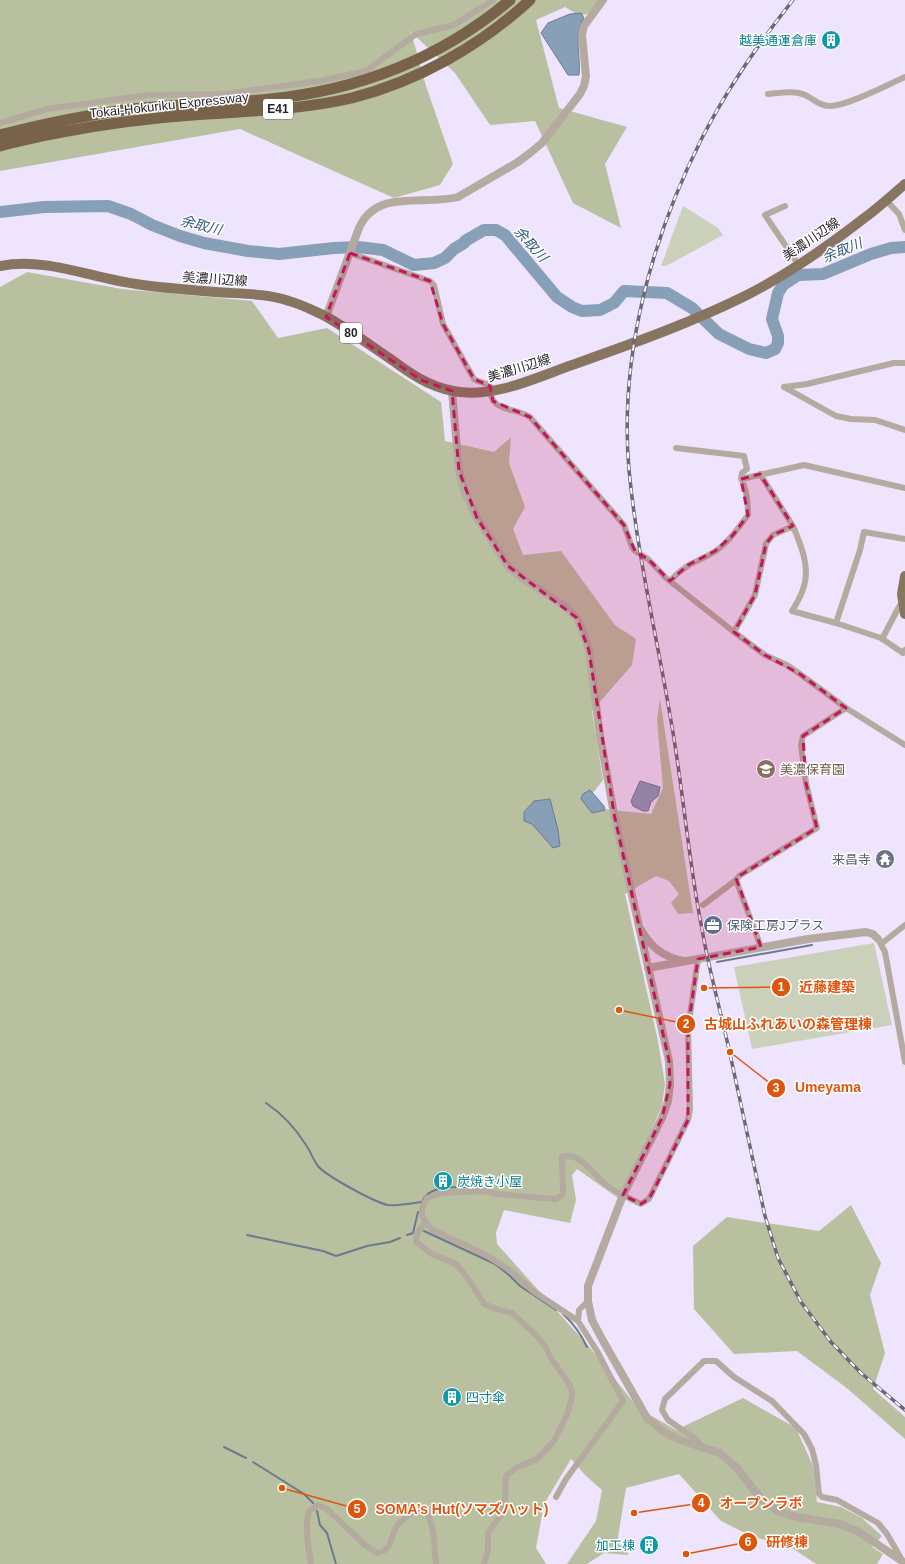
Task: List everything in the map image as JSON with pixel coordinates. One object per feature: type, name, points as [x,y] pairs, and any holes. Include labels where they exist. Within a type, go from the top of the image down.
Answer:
[{"type":"highway","name":"Tokai-Hokuriku Expressway","points":[[0,136],[43,124],[131,109],[270,99],[348,85],[396,69],[441,48],[470,30],[510,0]]},
{"type":"highway","name":"Tokai-Hokuriku Expressway","points":[[0,146],[92,126],[192,115],[286,108],[352,98],[403,81],[448,59],[497,29],[530,0]]},
{"type":"main road","name":"美濃川辺線","points":[[0,266],[13,263],[51,266],[109,280],[167,288],[259,295],[290,301],[326,317],[379,351],[420,380],[452,391],[490,391],[512,387],[686,322],[750,293],[820,250],[865,218],[905,184]]},
{"type":"main road","points":[[905,576],[902,594],[905,614]]},
{"type":"street","points":[[0,123],[47,109],[148,96],[223,94],[320,81],[366,71],[416,34],[454,25],[493,0]]},
{"type":"street","points":[[326,317],[363,220],[370,211],[379,205],[392,201],[447,200],[458,197],[518,162],[542,143],[580,94],[584,86],[586,76],[582,34],[584,26],[602,0]]},
{"type":"street","points":[[768,94],[795,92],[805,94],[821,105],[831,106],[845,103],[905,77]]},
{"type":"street","points":[[886,200],[899,214],[905,230]]},
{"type":"street","points":[[785,206],[765,215],[798,264]]},
{"type":"street","points":[[351,249],[430,280],[434,285],[443,324],[474,379],[480,383],[490,386],[493,402],[502,407],[522,412],[530,417],[596,495],[624,525],[632,547],[635,551],[648,559],[670,581],[765,655],[787,665],[846,708],[904,742]]},
{"type":"street","points":[[905,363],[894,363],[807,384],[784,387],[836,416],[851,419],[875,420],[905,430]]},
{"type":"street","points":[[452,391],[459,470],[465,493],[477,518],[508,566],[522,578],[566,607],[577,618],[584,634],[589,651],[600,736],[614,814],[668,1061],[670,1084],[668,1101],[662,1118],[623,1195],[588,1286],[588,1301],[592,1320],[647,1418],[664,1432],[680,1440],[720,1453],[730,1460],[761,1499],[778,1510],[796,1516],[840,1524],[859,1532],[904,1562]]},
{"type":"street","points":[[670,581],[688,565],[715,552],[733,534],[748,515],[748,504],[741,479],[742,473],[747,469],[744,456],[676,448]]},
{"type":"street","points":[[741,479],[804,465],[905,488]]},
{"type":"street","points":[[760,474],[793,526],[803,552],[806,569],[804,588],[792,611],[836,623],[882,639],[903,653],[905,650]]},
{"type":"street","points":[[734,632],[756,595],[766,544],[772,535],[793,526]]},
{"type":"street","points":[[836,623],[860,550],[864,532],[905,539]]},
{"type":"street","points":[[882,639],[900,605],[903,603]]},
{"type":"street","points":[[703,905],[736,880],[739,876],[817,828],[806,783],[802,745],[803,736],[846,708]]},
{"type":"street","points":[[736,880],[761,947]]},
{"type":"street","points":[[879,941],[905,925]]},
{"type":"street","points":[[638,926],[649,942],[661,953],[674,959],[687,961]]},
{"type":"street","points":[[648,968],[808,939],[866,932],[873,934],[885,952],[902,1026],[905,1062]]},
{"type":"street","points":[[556,1497],[566,1479],[623,1401],[597,1351],[578,1321],[533,1291],[511,1271],[486,1255],[432,1229],[422,1216],[422,1208],[427,1198],[442,1193],[484,1191],[497,1194],[556,1199],[563,1194],[562,1157],[567,1156],[575,1157],[582,1161],[604,1184],[623,1195],[641,1204],[649,1199],[688,1120],[690,1110],[688,1029],[698,959]]},
{"type":"street","points":[[426,1222],[417,1233],[416,1242],[432,1254],[456,1264],[470,1281],[484,1304],[512,1313],[545,1346],[552,1360],[568,1382],[572,1391],[572,1397],[566,1415],[554,1441],[537,1459],[516,1468],[506,1476],[505,1500],[501,1515],[488,1533],[488,1550],[484,1564]]},
{"type":"street","points":[[578,1321],[579,1310],[588,1301]]},
{"type":"street","points":[[701,1446],[698,1440],[668,1420],[662,1410],[665,1399],[704,1360],[716,1361],[734,1377],[772,1401],[804,1434],[812,1449],[816,1465],[819,1494],[822,1497],[842,1502],[878,1523],[887,1534],[904,1562]]},
{"type":"street","points":[[310,1564],[306,1528],[311,1508],[318,1505],[327,1509],[365,1545],[377,1553],[383,1552],[387,1548],[398,1525],[406,1518],[417,1509],[426,1511],[433,1527],[436,1564]]},
{"type":"highlighted area","points":[[350,253],[430,281],[443,324],[474,379],[490,386],[493,401],[530,417],[624,525],[635,551],[648,559],[670,581],[688,565],[715,551],[733,535],[748,515],[741,479],[760,474],[793,526],[773,535],[766,544],[755,595],[734,632],[765,655],[800,674],[846,708],[803,736],[806,783],[817,828],[736,878],[761,947],[698,959],[688,1029],[688,1120],[649,1199],[641,1204],[623,1195],[662,1118],[670,1084],[669,1061],[614,814],[589,651],[577,618],[508,566],[477,518],[459,471],[452,391],[421,380],[326,317]]},
{"type":"green space","points":[[0,0],[602,0],[596,11],[580,16],[565,7],[536,20],[559,108],[627,127],[605,164],[621,228],[573,203],[535,121],[490,125],[455,73],[411,32],[426,86],[453,164],[440,185],[394,198],[240,129],[0,171]]},
{"type":"green space","points":[[683,206],[718,228],[723,235],[666,266],[661,266]]},
{"type":"green space","points":[[27,272],[122,289],[252,301],[278,338],[327,328],[441,402],[445,441],[494,452],[511,437],[509,463],[525,507],[513,529],[523,555],[561,551],[615,625],[636,639],[632,665],[592,711],[603,780],[589,798],[593,808],[651,814],[663,788],[657,720],[660,699],[693,913],[678,914],[671,903],[679,894],[669,881],[656,876],[625,894],[658,1041],[665,1084],[662,1106],[621,1200],[577,1169],[572,1175],[576,1200],[570,1223],[504,1210],[496,1233],[497,1244],[591,1349],[638,1408],[676,1430],[743,1398],[796,1428],[813,1466],[817,1502],[841,1507],[862,1518],[882,1536],[872,1547],[883,1554],[877,1564],[816,1564],[792,1548],[751,1536],[721,1521],[679,1474],[626,1488],[617,1543],[627,1549],[628,1555],[604,1553],[587,1564],[567,1564],[596,1521],[602,1490],[586,1476],[571,1459],[544,1504],[536,1548],[546,1564],[0,1564],[0,287]]},
{"type":"green space","points":[[874,943],[892,1025],[752,1049],[734,967]]},
{"type":"green space","points":[[851,1205],[881,1263],[870,1295],[885,1353],[873,1389],[905,1417],[905,1439],[848,1389],[797,1351],[734,1354],[694,1309],[693,1246],[727,1217],[819,1231]]},
{"type":"water","points":[[581,13],[584,18],[578,38],[579,75],[568,75],[541,33],[548,23],[570,14]]},
{"type":"water","points":[[640,781],[660,787],[658,796],[651,802],[648,811],[643,811],[633,806],[631,801]]},
{"type":"water","points":[[590,790],[604,806],[605,810],[592,813],[581,799],[583,794]]},
{"type":"water","points":[[550,799],[558,830],[560,846],[553,848],[532,824],[524,821],[524,812],[534,801]]},
{"type":"waterway","name":"余取川","points":[[0,212],[44,207],[108,206],[131,214],[152,225],[180,236],[204,243],[248,251],[279,254],[358,247],[383,250],[414,265],[434,263],[445,258],[465,241],[484,230],[496,230],[505,235],[557,297],[572,307],[582,311],[600,310],[614,303],[624,291],[667,293],[692,308],[719,334],[749,349],[766,353],[775,349],[778,343],[778,336],[772,319],[778,293],[783,285],[798,275],[823,274],[871,254],[891,248],[905,247]]},
{"type":"waterway","points":[[717,962],[812,945]]},
{"type":"waterway","points":[[266,1103],[283,1116],[293,1127],[308,1148],[318,1166],[340,1182],[388,1205],[422,1202]]},
{"type":"waterway","points":[[422,1202],[429,1193],[435,1190],[441,1188],[466,1187]]},
{"type":"waterway","points":[[407,1235],[413,1233],[418,1212]]},
{"type":"waterway","points":[[424,1231],[495,1264],[520,1286],[556,1310]]},
{"type":"waterway","points":[[247,1235],[323,1251],[336,1256],[367,1246],[390,1242],[400,1238]]},
{"type":"waterway","points":[[563,1314],[577,1329],[587,1347]]},
{"type":"waterway","points":[[224,1447],[246,1458]]},
{"type":"waterway","points":[[253,1462],[304,1494],[313,1503]]},
{"type":"waterway","points":[[317,1511],[320,1525],[327,1533],[336,1564]]},
{"type":"railway","points":[[793,0],[756,50],[722,102],[702,138],[668,217],[654,258],[634,342],[629,385],[627,427],[629,470],[632,501],[642,562],[675,742],[697,903],[708,960],[765,1216],[778,1258],[801,1302],[831,1342],[861,1373],[905,1410]]},
{"type":"place","name":"越美通運倉庫","points":[[831,40]]},
{"type":"place","name":"美濃保育園","points":[[766,769]]},
{"type":"place","name":"来昌寺","points":[[885,859]]},
{"type":"place","name":"保険工房Jプラス","points":[[713,925]]},
{"type":"place","name":"近藤建築","points":[[704,988]]},
{"type":"place","name":"古城山ふれあいの森管理棟","points":[[619,1010]]},
{"type":"place","name":"Umeyama","points":[[730,1052]]},
{"type":"place","name":"炭焼き小屋","points":[[443,1181]]},
{"type":"place","name":"四寸傘","points":[[452,1397]]},
{"type":"place","name":"SOMA’s Hut(ソマズハット)","points":[[282,1488]]},
{"type":"place","name":"オープンラボ","points":[[634,1513]]},
{"type":"place","name":"加工棟","points":[[649,1545]]},
{"type":"place","name":"研修棟","points":[[686,1554]]}]
